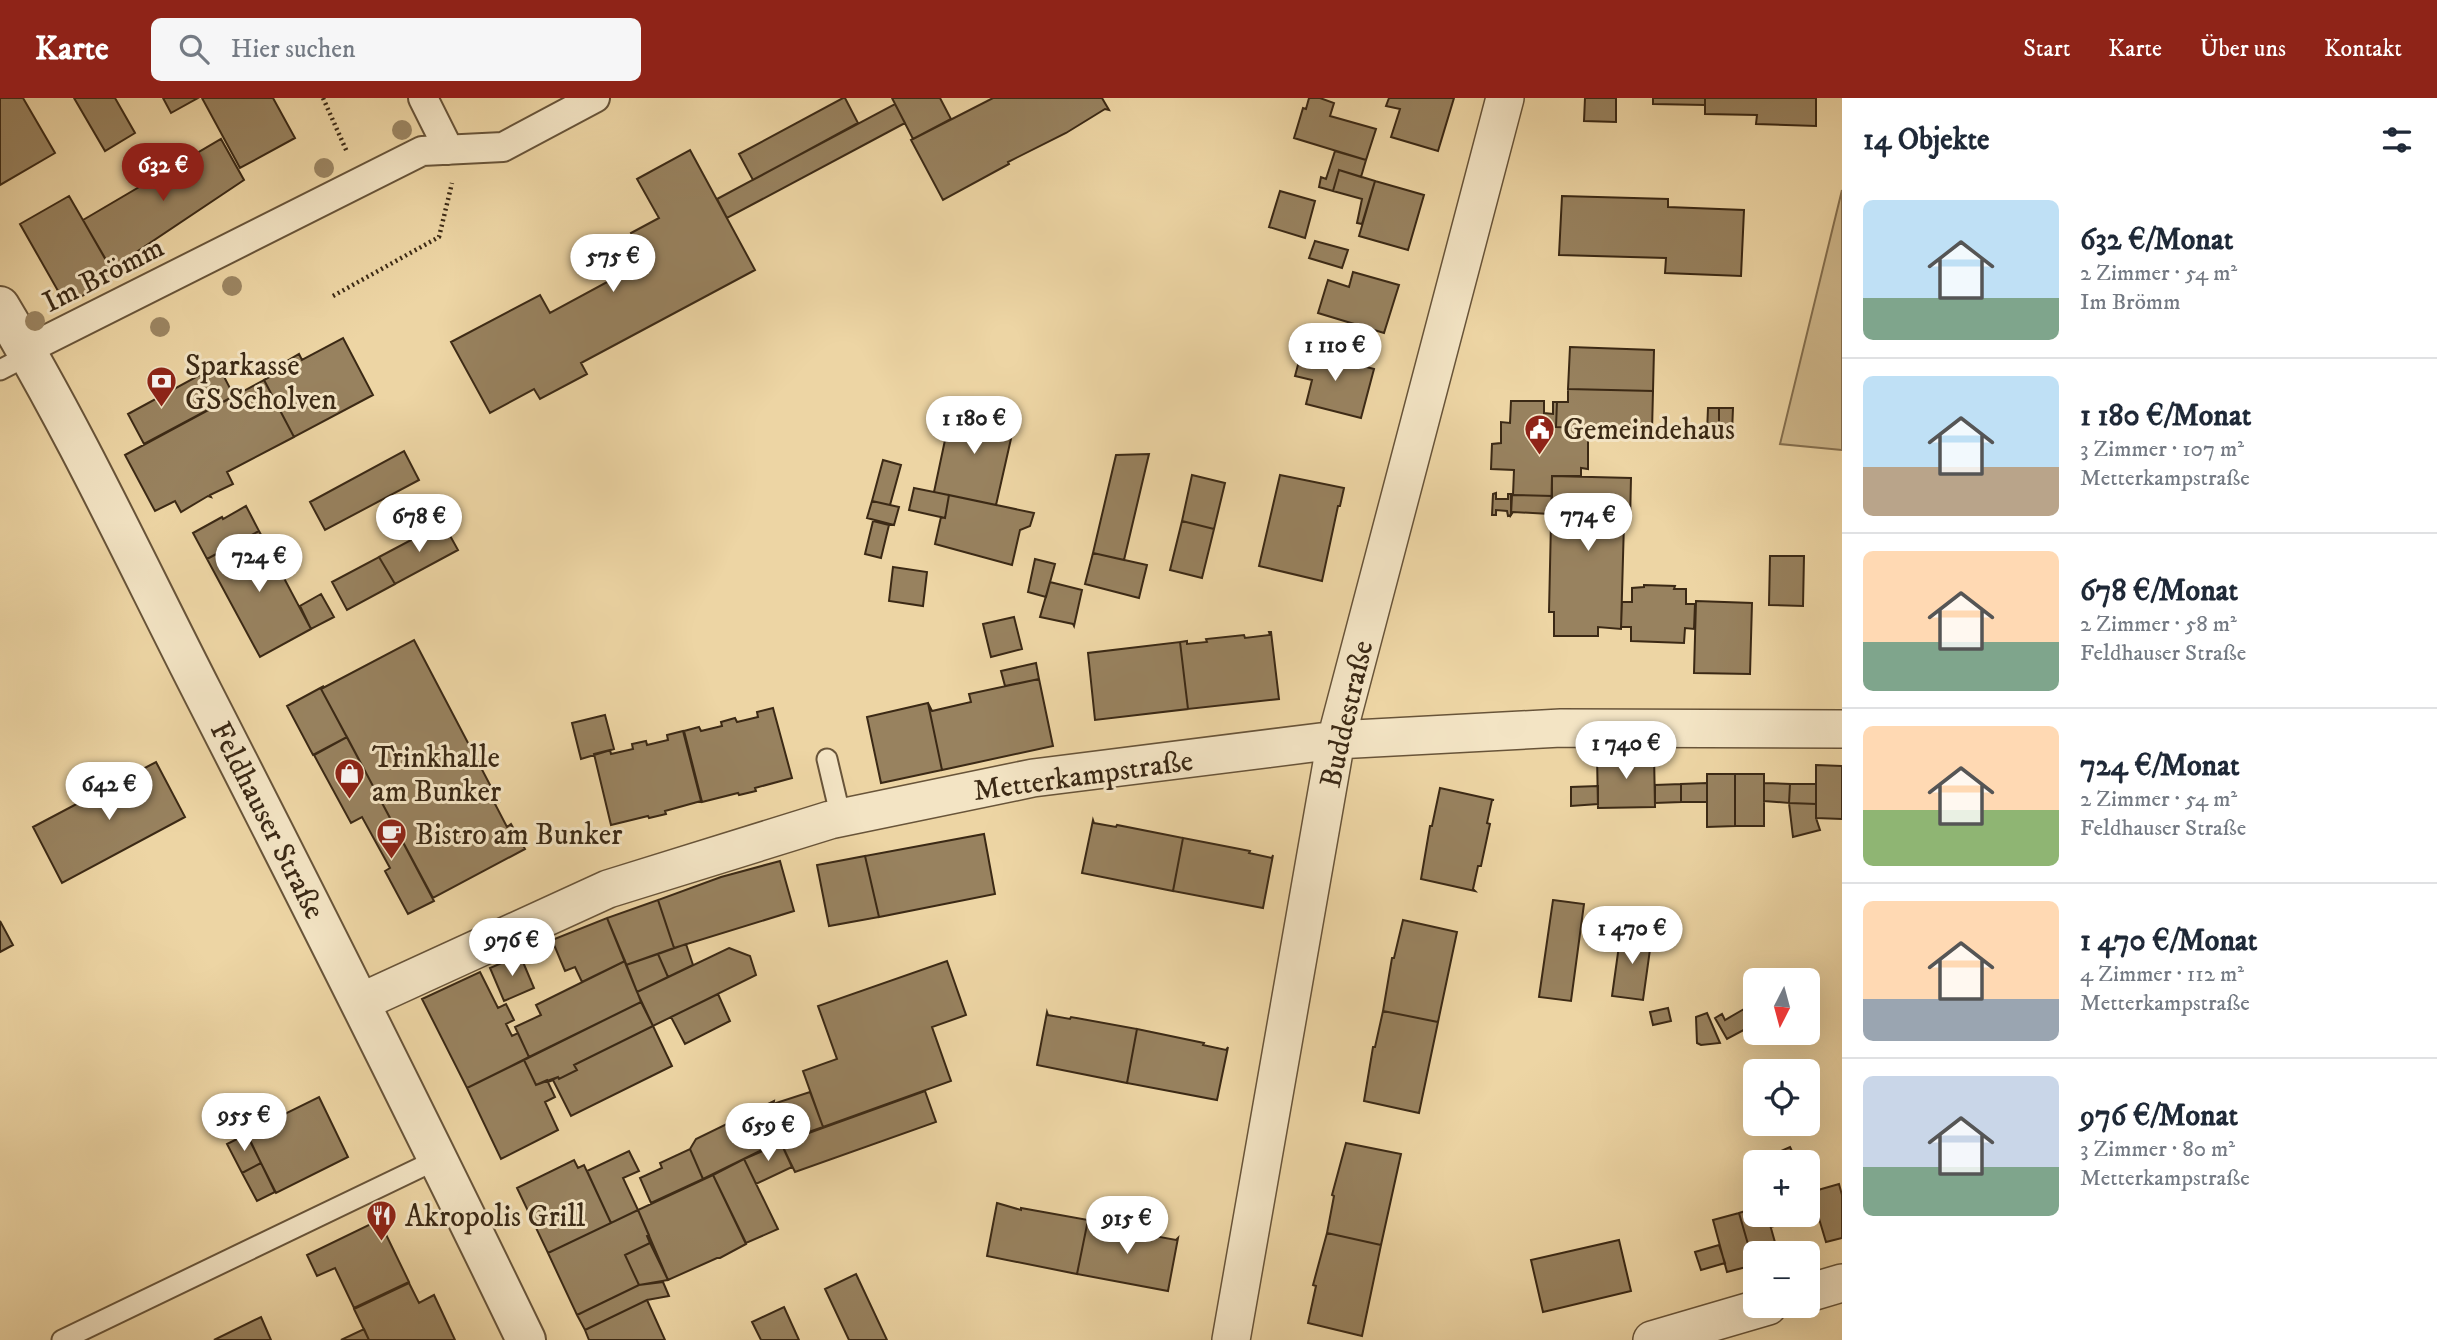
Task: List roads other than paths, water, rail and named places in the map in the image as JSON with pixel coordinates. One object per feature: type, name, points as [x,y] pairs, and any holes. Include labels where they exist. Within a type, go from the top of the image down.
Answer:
[{"type":"street","points":[[424,98],[455,149]]},
{"type":"street","name":"Im Brömm","points":[[18,358],[422,151],[503,148],[595,98]]},
{"type":"street","name":"Buddestraße","points":[[1231,1340],[1336,740],[1505,98]]},
{"type":"street","name":"Feldhauser Straße","points":[[0,306],[18,358],[361,1002],[526,1340]]},
{"type":"street","name":"Metterkampstraße","points":[[361,1002],[608,889],[841,818],[1033,778],[1336,740],[1561,728],[1842,729]]},
{"type":"street","points":[[1820,1289],[1842,1283]]},
{"type":"street","points":[[1652,1340],[1743,1313]]},
{"type":"lane","points":[[827,759],[841,818]]},
{"type":"lane","points":[[62,1340],[438,1159]]},
{"type":"place","name":"Sparkasse GS Scholven","points":[[162,409]]},
{"type":"place","name":"Gemeindehaus","points":[[1540,456]]},
{"type":"place","name":"Trinkhalle am Bunker","points":[[349,801]]},
{"type":"place","name":"Bistro am Bunker","points":[[392,861]]},
{"type":"place","name":"Akropolis Grill","points":[[382,1243]]}]
